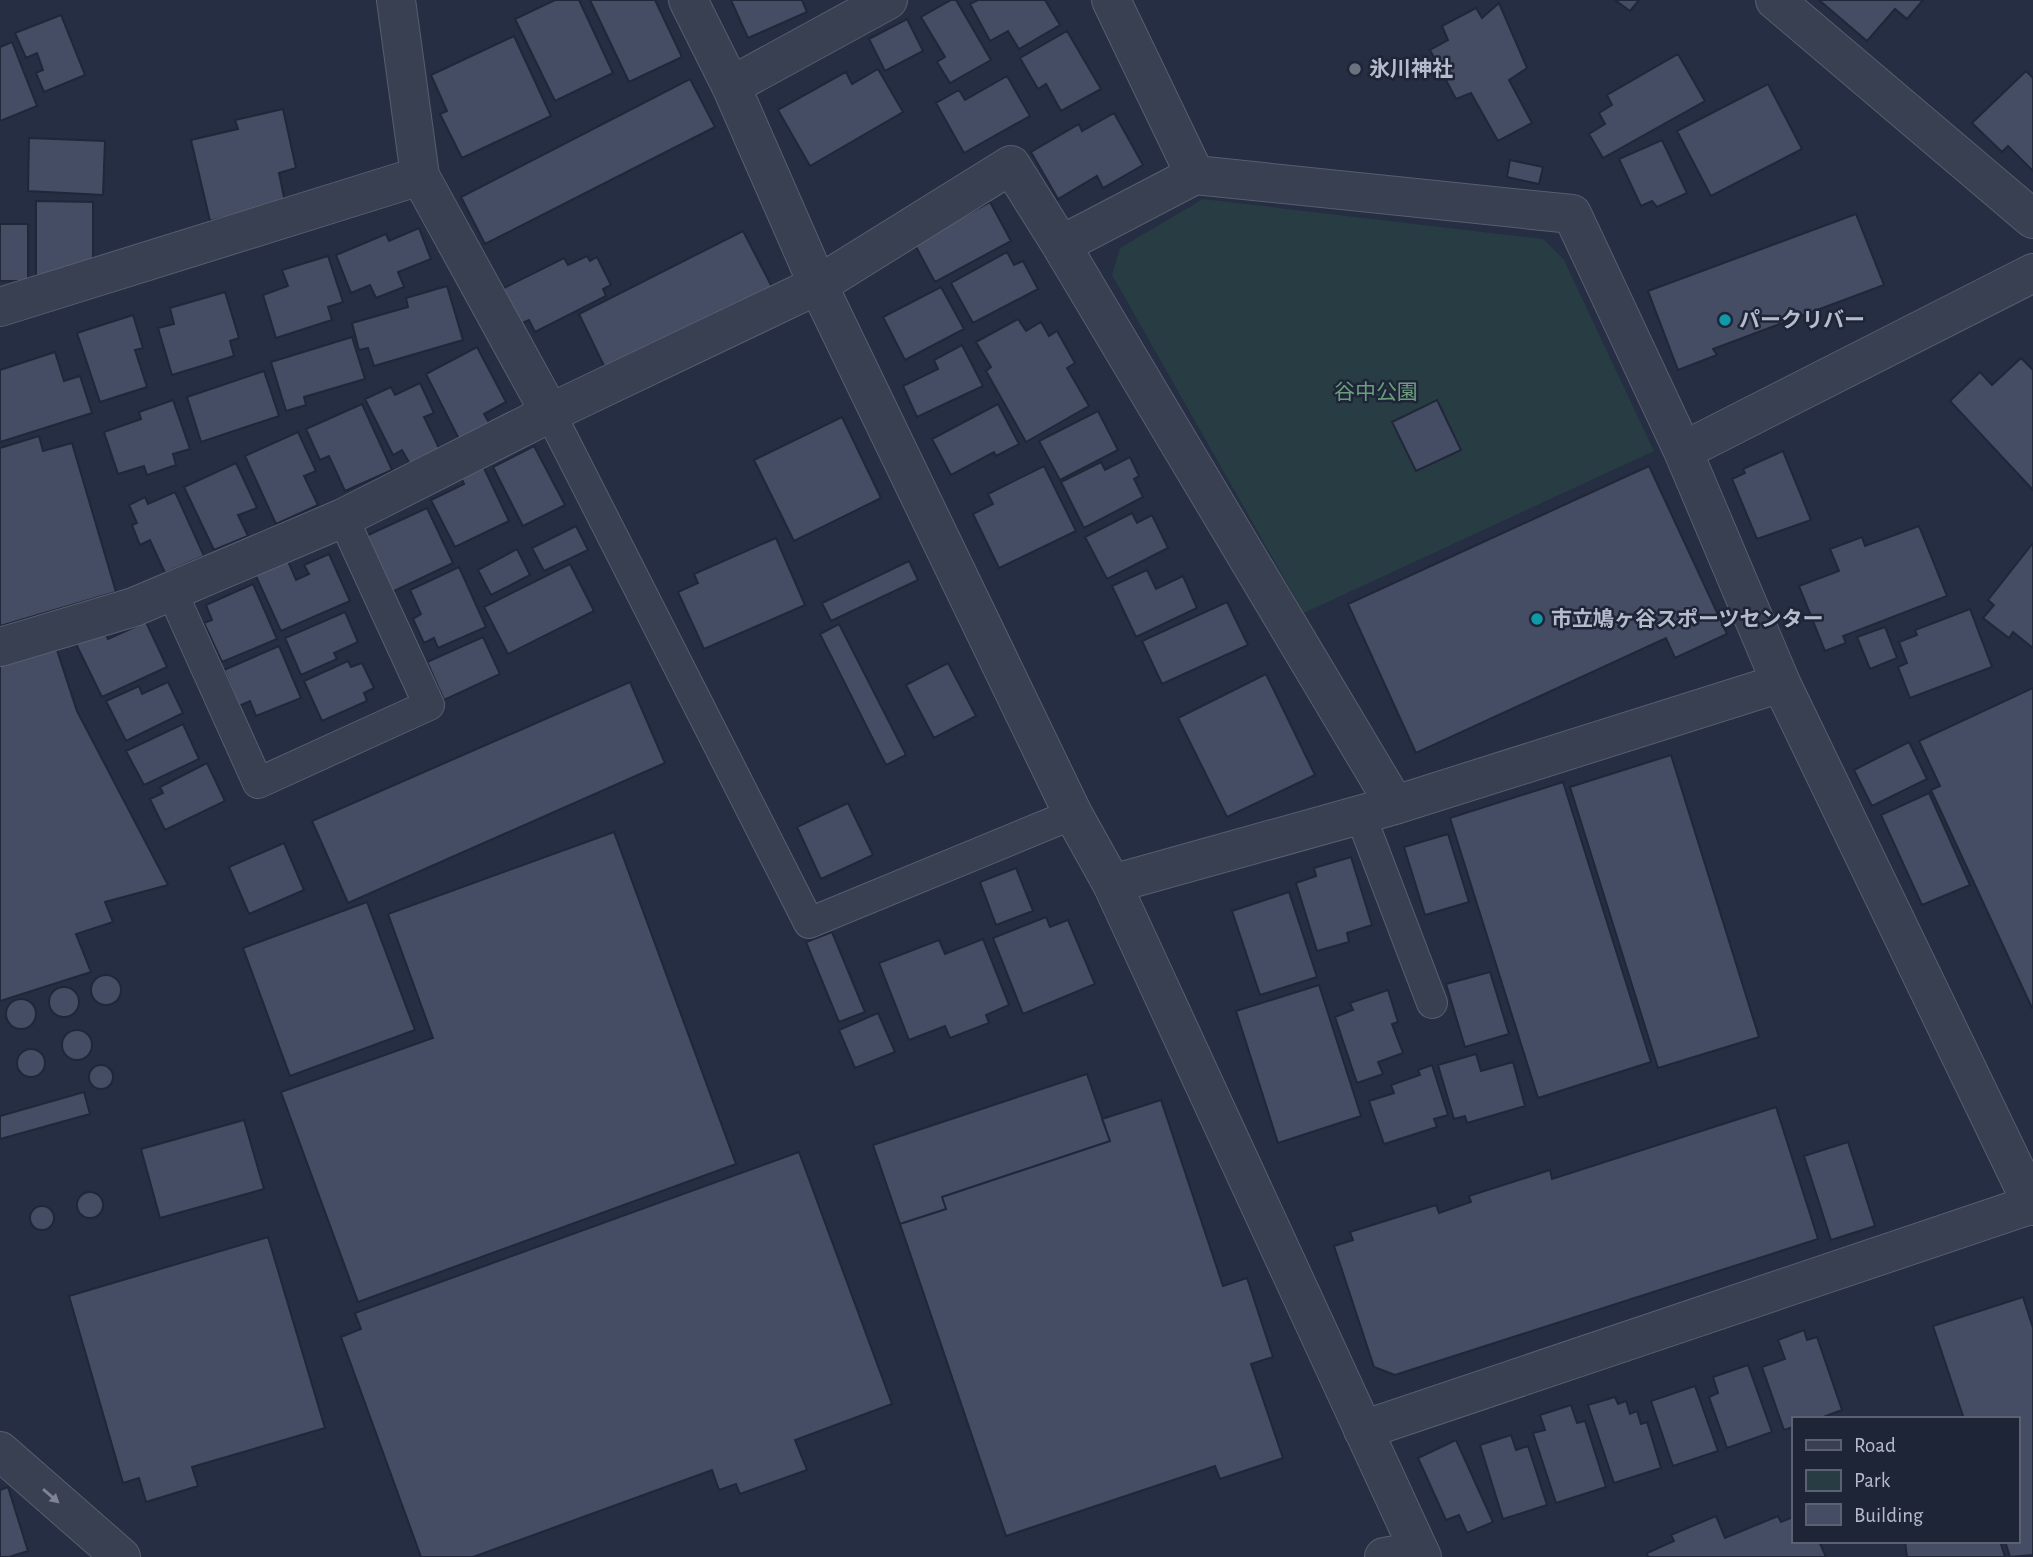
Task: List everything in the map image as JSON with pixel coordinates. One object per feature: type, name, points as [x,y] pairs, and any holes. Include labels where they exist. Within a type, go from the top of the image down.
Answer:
[{"type":"street","points":[[397,0],[420,176],[550,412]]},
{"type":"street","points":[[688,0],[731,86],[818,285],[1073,814],[1112,884],[1363,1430],[1408,1555]]},
{"type":"street","points":[[731,86],[888,0]]},
{"type":"street","points":[[1111,0],[1195,175]]},
{"type":"street","points":[[1775,0],[2033,219]]},
{"type":"street","points":[[0,647],[134,607],[343,518],[550,412],[818,285],[1011,164],[1061,245],[1377,810]]},
{"type":"street","points":[[1061,245],[1195,175],[1572,214],[1683,451],[1781,683],[2033,1205],[1363,1430]]},
{"type":"street","points":[[0,307],[420,176]]},
{"type":"street","points":[[1683,451],[2033,273]]},
{"type":"street","points":[[1112,884],[1377,810],[1781,683]]},
{"type":"street","points":[[0,1451],[121,1557]]},
{"type":"lane","points":[[550,412],[809,923],[1073,814]]},
{"type":"lane","points":[[172,592],[258,783],[429,705],[343,518]]},
{"type":"lane","points":[[1377,810],[1432,1003]]},
{"type":"green space","name":"谷中公園","points":[[1203,199],[1543,239],[1564,260],[1654,451],[1304,613],[1112,275],[1120,248]]},
{"type":"building","points":[[555,0],[579,0],[613,73],[555,101],[515,19]]},
{"type":"building","points":[[590,0],[655,0],[682,57],[629,82]]},
{"type":"building","points":[[731,0],[802,0],[807,12],[748,38]]},
{"type":"building","points":[[951,0],[956,0],[991,60],[950,83],[937,62],[945,57],[921,17]]},
{"type":"building","points":[[978,0],[1045,0],[1060,25],[1019,49],[1008,31],[990,41],[970,4]]},
{"type":"building","points":[[1615,0],[1639,0],[1630,11]]},
{"type":"building","points":[[1819,0],[1923,0],[1907,19],[1895,9],[1867,41]]},
{"type":"building","points":[[1499,3],[1527,68],[1509,80],[1532,123],[1498,141],[1471,93],[1456,99],[1430,50],[1448,40],[1442,26],[1476,8],[1482,18]]},
{"type":"building","points":[[61,15],[85,75],[44,92],[36,73],[43,70],[37,53],[26,58],[15,33]]},
{"type":"building","points":[[907,19],[923,51],[885,71],[869,39]]},
{"type":"building","points":[[1067,31],[1101,89],[1061,111],[1046,84],[1038,89],[1020,58]]},
{"type":"building","points":[[514,36],[551,116],[462,158],[440,114],[447,111],[431,75]]},
{"type":"building","points":[[12,42],[37,106],[0,121],[0,47]]},
{"type":"building","points":[[1678,54],[1705,101],[1603,158],[1589,134],[1605,124],[1599,113],[1612,105],[1607,95]]},
{"type":"building","points":[[878,69],[903,112],[810,166],[778,110],[846,72],[852,84]]},
{"type":"building","points":[[2026,71],[2033,78],[2033,171],[2008,146],[2002,152],[1972,123]]},
{"type":"building","points":[[1007,76],[1030,116],[964,153],[936,103],[959,90],[965,100]]},
{"type":"building","points":[[690,79],[715,127],[485,244],[461,197]]},
{"type":"building","points":[[1768,84],[1802,149],[1711,196],[1677,131]]},
{"type":"building","points":[[283,109],[296,168],[279,173],[285,202],[210,221],[191,140],[238,129],[235,120]]},
{"type":"building","points":[[1114,113],[1143,165],[1103,188],[1097,176],[1058,199],[1031,152],[1079,124],[1082,131]]},
{"type":"building","points":[[29,138],[105,141],[103,195],[28,191]]},
{"type":"building","points":[[1662,140],[1687,193],[1657,207],[1652,201],[1641,206],[1619,159]]},
{"type":"building","points":[[1510,160],[1543,167],[1539,184],[1507,177]]},
{"type":"building","points":[[36,201],[93,202],[93,267],[36,279]]},
{"type":"building","points":[[990,202],[1011,241],[935,282],[914,243]]},
{"type":"building","name":"パークリバー","points":[[1856,214],[1884,285],[1713,349],[1717,355],[1678,370],[1648,291]]},
{"type":"building","points":[[0,224],[28,224],[28,281],[0,281]]},
{"type":"building","points":[[419,228],[431,259],[398,272],[404,287],[376,298],[370,285],[351,293],[336,255],[386,234],[389,241]]},
{"type":"building","points":[[743,231],[772,287],[606,370],[579,314]]},
{"type":"building","points":[[1007,252],[1014,265],[1023,261],[1038,289],[973,323],[951,283]]},
{"type":"building","points":[[328,256],[343,302],[328,307],[332,320],[276,338],[263,295],[288,286],[282,270]]},
{"type":"building","points":[[587,256],[590,261],[597,257],[611,285],[603,289],[606,296],[535,332],[529,320],[520,324],[502,289],[564,258],[568,265]]},
{"type":"building","points":[[447,286],[463,340],[374,366],[368,348],[359,350],[352,323],[408,307],[406,298]]},
{"type":"building","points":[[941,287],[964,329],[905,360],[883,317]]},
{"type":"building","points":[[225,292],[239,338],[230,341],[234,356],[172,375],[158,328],[174,324],[170,308]]},
{"type":"building","points":[[133,315],[143,348],[135,350],[147,387],[100,402],[77,333]]},
{"type":"building","points":[[1018,319],[1026,331],[1041,322],[1049,336],[1057,331],[1075,363],[1067,368],[1089,406],[1026,442],[986,371],[991,367],[976,342]]},
{"type":"building","points":[[352,337],[365,379],[304,397],[306,405],[286,411],[271,362]]},
{"type":"building","points":[[962,345],[983,386],[917,417],[903,386],[938,369],[934,360]]},
{"type":"building","points":[[477,347],[506,402],[484,414],[491,426],[460,441],[426,374]]},
{"type":"building","points":[[55,352],[64,381],[80,376],[92,413],[0,442],[0,370]]},
{"type":"building","points":[[2021,358],[2033,370],[2033,490],[1950,401],[1980,372],[1992,385]]},
{"type":"building","points":[[264,371],[279,416],[201,442],[187,397]]},
{"type":"building","points":[[420,383],[434,413],[424,417],[440,450],[410,464],[402,450],[393,455],[365,399],[391,387],[395,395]]},
{"type":"building","points":[[173,400],[190,449],[173,454],[176,465],[147,475],[144,466],[118,474],[104,432],[141,419],[139,412]]},
{"type":"building","points":[[1437,400],[1461,450],[1416,471],[1392,422]]},
{"type":"building","points":[[362,404],[392,470],[345,491],[329,456],[320,460],[306,429]]},
{"type":"building","points":[[998,404],[1019,444],[996,456],[994,452],[951,475],[932,439]]},
{"type":"building","points":[[1098,411],[1118,450],[1060,480],[1039,441]]},
{"type":"building","points":[[842,417],[881,498],[794,541],[754,460]]},
{"type":"building","points":[[298,432],[316,471],[304,476],[318,505],[276,524],[245,456]]},
{"type":"building","points":[[39,436],[43,451],[72,443],[116,592],[0,626],[0,448]]},
{"type":"building","points":[[534,446],[565,505],[523,526],[493,467]]},
{"type":"building","points":[[1783,451],[1811,520],[1757,539],[1732,479],[1745,473],[1743,469]]},
{"type":"building","points":[[1130,457],[1139,476],[1134,479],[1143,497],[1084,528],[1061,482],[1101,462],[1105,470]]},
{"type":"building","points":[[236,463],[257,508],[238,515],[248,536],[214,550],[184,487]]},
{"type":"building","points":[[483,466],[509,521],[455,547],[431,500],[464,484],[461,477]]},
{"type":"building","points":[[1044,466],[1076,531],[999,568],[973,514],[993,504],[988,494]]},
{"type":"building","name":"市立鳩ヶ谷スポーツセンター","points":[[1649,466],[1727,634],[1675,658],[1666,638],[1416,753],[1348,604]]},
{"type":"building","points":[[175,492],[204,556],[165,573],[150,540],[140,545],[132,525],[137,523],[129,505],[145,497],[148,504]]},
{"type":"building","points":[[427,508],[453,563],[392,592],[366,536]]},
{"type":"building","points":[[1132,513],[1137,523],[1152,515],[1168,548],[1107,579],[1085,537]]},
{"type":"building","points":[[576,526],[588,550],[544,571],[532,548]]},
{"type":"building","points":[[1919,526],[1947,596],[1843,636],[1846,643],[1825,651],[1799,586],[1839,571],[1830,549],[1862,537],[1865,546]]},
{"type":"building","points":[[776,538],[805,605],[704,649],[678,592],[698,583],[694,574]]},
{"type":"building","points":[[2033,543],[2033,648],[2013,632],[2009,638],[1983,618],[1994,605],[1988,600]]},
{"type":"building","points":[[517,549],[530,575],[491,595],[478,570]]},
{"type":"building","points":[[329,554],[350,601],[281,631],[255,574],[287,559],[296,580],[309,574],[304,565]]},
{"type":"building","points":[[909,561],[918,580],[831,621],[822,603]]},
{"type":"building","points":[[570,564],[594,611],[508,654],[484,607]]},
{"type":"building","points":[[459,567],[486,627],[438,648],[434,638],[424,643],[413,619],[421,614],[410,590]]},
{"type":"building","points":[[1147,570],[1156,589],[1183,576],[1197,608],[1136,637],[1112,586]]},
{"type":"building","points":[[253,584],[277,639],[222,662],[204,623],[212,620],[206,605]]},
{"type":"building","points":[[1227,602],[1248,645],[1162,684],[1142,641]]},
{"type":"building","points":[[1970,609],[1992,667],[1910,698],[1898,667],[1907,663],[1899,642],[1917,635],[1915,630]]},
{"type":"building","points":[[345,612],[358,642],[334,653],[337,659],[301,675],[285,638]]},
{"type":"building","points":[[146,622],[167,667],[102,697],[76,644],[105,632],[108,639]]},
{"type":"building","points":[[839,624],[906,755],[886,765],[820,634]]},
{"type":"building","points":[[1885,627],[1897,658],[1870,669],[1857,637]]},
{"type":"building","points":[[483,637],[500,674],[444,700],[427,662]]},
{"type":"building","points":[[55,644],[77,711],[168,885],[105,902],[113,922],[76,934],[91,972],[0,1001],[0,661]]},
{"type":"building","points":[[279,646],[301,698],[256,716],[250,701],[239,706],[224,670]]},
{"type":"building","points":[[348,661],[351,667],[362,663],[374,688],[364,693],[367,701],[322,721],[304,681]]},
{"type":"building","points":[[948,663],[976,716],[934,738],[906,685]]},
{"type":"building","points":[[1266,674],[1315,775],[1227,817],[1178,718]]},
{"type":"building","points":[[168,682],[183,713],[126,741],[106,701],[139,686],[142,694]]},
{"type":"building","points":[[630,682],[665,763],[348,903],[312,821]]},
{"type":"building","points":[[2033,688],[2032,1008],[1931,790],[1940,786],[1919,741]]},
{"type":"building","points":[[183,724],[199,759],[144,785],[126,751]]},
{"type":"building","points":[[1909,742],[1927,779],[1872,806],[1854,770]]},
{"type":"building","points":[[1671,755],[1759,1037],[1658,1068],[1570,787]]},
{"type":"building","points":[[207,763],[225,801],[165,830],[150,799],[163,793],[160,787]]},
{"type":"building","points":[[1563,782],[1651,1062],[1538,1098],[1450,818]]},
{"type":"building","points":[[1929,793],[1970,885],[1922,905],[1881,815]]},
{"type":"building","points":[[848,803],[873,855],[821,879],[797,827]]},
{"type":"building","points":[[614,832],[736,1164],[358,1302],[281,1092],[433,1038],[388,914]]},
{"type":"building","points":[[1448,834],[1469,902],[1425,915],[1404,847]]},
{"type":"building","points":[[284,843],[304,890],[249,914],[229,867]]},
{"type":"building","points":[[1351,857],[1372,925],[1347,933],[1349,942],[1317,951],[1296,883],[1316,876],[1314,868]]},
{"type":"building","points":[[1016,868],[1033,911],[996,925],[980,882]]},
{"type":"building","points":[[1289,892],[1317,977],[1260,995],[1232,911]]},
{"type":"building","points":[[367,902],[415,1030],[290,1076],[243,948]]},
{"type":"building","points":[[1046,917],[1050,927],[1068,920],[1095,984],[1023,1014],[993,938]]},
{"type":"building","points":[[832,932],[865,1012],[839,1022],[806,942]]},
{"type":"building","points":[[983,939],[1009,1005],[986,1015],[989,1023],[950,1038],[945,1026],[909,1040],[879,963],[939,940],[945,954]]},
{"type":"building","points":[[1490,972],[1509,1034],[1465,1047],[1446,984]]},
{"type":"building","points":[[106,975],[117,979],[121,990],[117,1001],[106,1005],[95,1001],[91,990],[95,979]]},
{"type":"building","points":[[1319,985],[1361,1116],[1278,1143],[1236,1011]]},
{"type":"building","points":[[64,987],[75,991],[79,1002],[75,1013],[64,1017],[53,1013],[49,1002],[53,991]]},
{"type":"building","points":[[1388,990],[1398,1022],[1392,1024],[1403,1053],[1378,1062],[1383,1074],[1357,1083],[1335,1017],[1353,1010],[1350,1003]]},
{"type":"building","points":[[21,999],[32,1003],[36,1014],[32,1025],[21,1029],[10,1025],[6,1014],[10,1003]]},
{"type":"building","points":[[878,1013],[895,1052],[855,1068],[839,1030]]},
{"type":"building","points":[[77,1030],[83,1031],[91,1039],[91,1051],[83,1059],[77,1060],[71,1059],[63,1051],[62,1045],[63,1039],[71,1031]]},
{"type":"building","points":[[31,1049],[41,1053],[45,1063],[41,1073],[31,1077],[21,1073],[17,1063],[21,1053]]},
{"type":"building","points":[[1476,1054],[1481,1071],[1513,1062],[1525,1106],[1467,1123],[1465,1116],[1454,1119],[1438,1065]]},
{"type":"building","points":[[101,1065],[109,1069],[113,1077],[109,1085],[101,1089],[93,1085],[89,1077],[93,1069]]},
{"type":"building","points":[[1432,1065],[1448,1115],[1434,1119],[1437,1127],[1384,1144],[1369,1101],[1394,1093],[1391,1085],[1420,1075],[1418,1070]]},
{"type":"building","points":[[1087,1074],[1110,1141],[942,1197],[946,1209],[900,1224],[873,1145]]},
{"type":"building","points":[[84,1092],[90,1114],[0,1139],[0,1116]]},
{"type":"building","points":[[1161,1100],[1223,1286],[1247,1278],[1273,1357],[1251,1364],[1283,1458],[1220,1479],[1215,1466],[1006,1536],[900,1224],[946,1209],[942,1197],[1110,1141],[1102,1119]]},
{"type":"building","points":[[1776,1107],[1818,1239],[1395,1375],[1374,1367],[1334,1246],[1353,1240],[1350,1232],[1436,1205],[1439,1213],[1471,1202],[1469,1196],[1550,1170],[1552,1179]]},
{"type":"building","points":[[244,1120],[264,1189],[160,1218],[141,1149]]},
{"type":"building","points":[[1848,1142],[1875,1226],[1831,1240],[1804,1156]]},
{"type":"building","points":[[799,1152],[892,1404],[795,1440],[807,1470],[740,1494],[736,1484],[719,1490],[712,1470],[473,1557],[421,1557],[341,1337],[361,1329],[355,1313]]},
{"type":"building","points":[[90,1192],[99,1196],[103,1205],[99,1214],[90,1218],[81,1214],[77,1205],[81,1196]]},
{"type":"building","points":[[42,1206],[51,1209],[54,1218],[51,1227],[42,1230],[33,1227],[30,1218],[33,1209]]},
{"type":"building","points":[[268,1237],[325,1428],[192,1467],[198,1486],[146,1502],[139,1478],[123,1483],[69,1296]]},
{"type":"building","points":[[2023,1297],[2033,1328],[2033,1555],[2010,1557],[2006,1543],[2019,1543],[2019,1417],[1963,1417],[1933,1326]]},
{"type":"building","points":[[1804,1330],[1807,1340],[1817,1337],[1842,1410],[1823,1417],[1792,1417],[1792,1427],[1784,1430],[1762,1367],[1785,1359],[1778,1340]]},
{"type":"building","points":[[1748,1365],[1772,1432],[1727,1448],[1709,1397],[1718,1393],[1713,1377]]},
{"type":"building","points":[[1695,1386],[1718,1451],[1673,1466],[1651,1401]]},
{"type":"building","points":[[1615,1397],[1618,1404],[1626,1401],[1630,1414],[1637,1411],[1641,1424],[1647,1422],[1661,1468],[1614,1483],[1588,1405]]},
{"type":"building","points":[[1571,1405],[1577,1423],[1585,1421],[1606,1487],[1556,1503],[1533,1433],[1545,1430],[1540,1415]]},
{"type":"building","points":[[1511,1435],[1516,1450],[1528,1446],[1547,1505],[1503,1519],[1480,1445]]},
{"type":"building","points":[[1456,1440],[1493,1522],[1467,1533],[1459,1515],[1446,1520],[1418,1458]]},
{"type":"building","points":[[8,1487],[28,1551],[0,1557],[0,1490]]},
{"type":"building","points":[[1716,1516],[1725,1538],[1778,1516],[1781,1522],[1792,1517],[1792,1543],[1820,1543],[1826,1557],[1648,1557],[1647,1553],[1674,1541],[1671,1535]]},
{"type":"building","points":[[1905,1543],[2001,1543],[2005,1557],[1907,1557]]},
{"type":"place","name":"氷川神社","points":[[1355,69]]},
{"type":"place","name":"パークリバー","points":[[1725,320]]},
{"type":"place","name":"市立鳩ヶ谷スポーツセンター","points":[[1537,619]]}]
